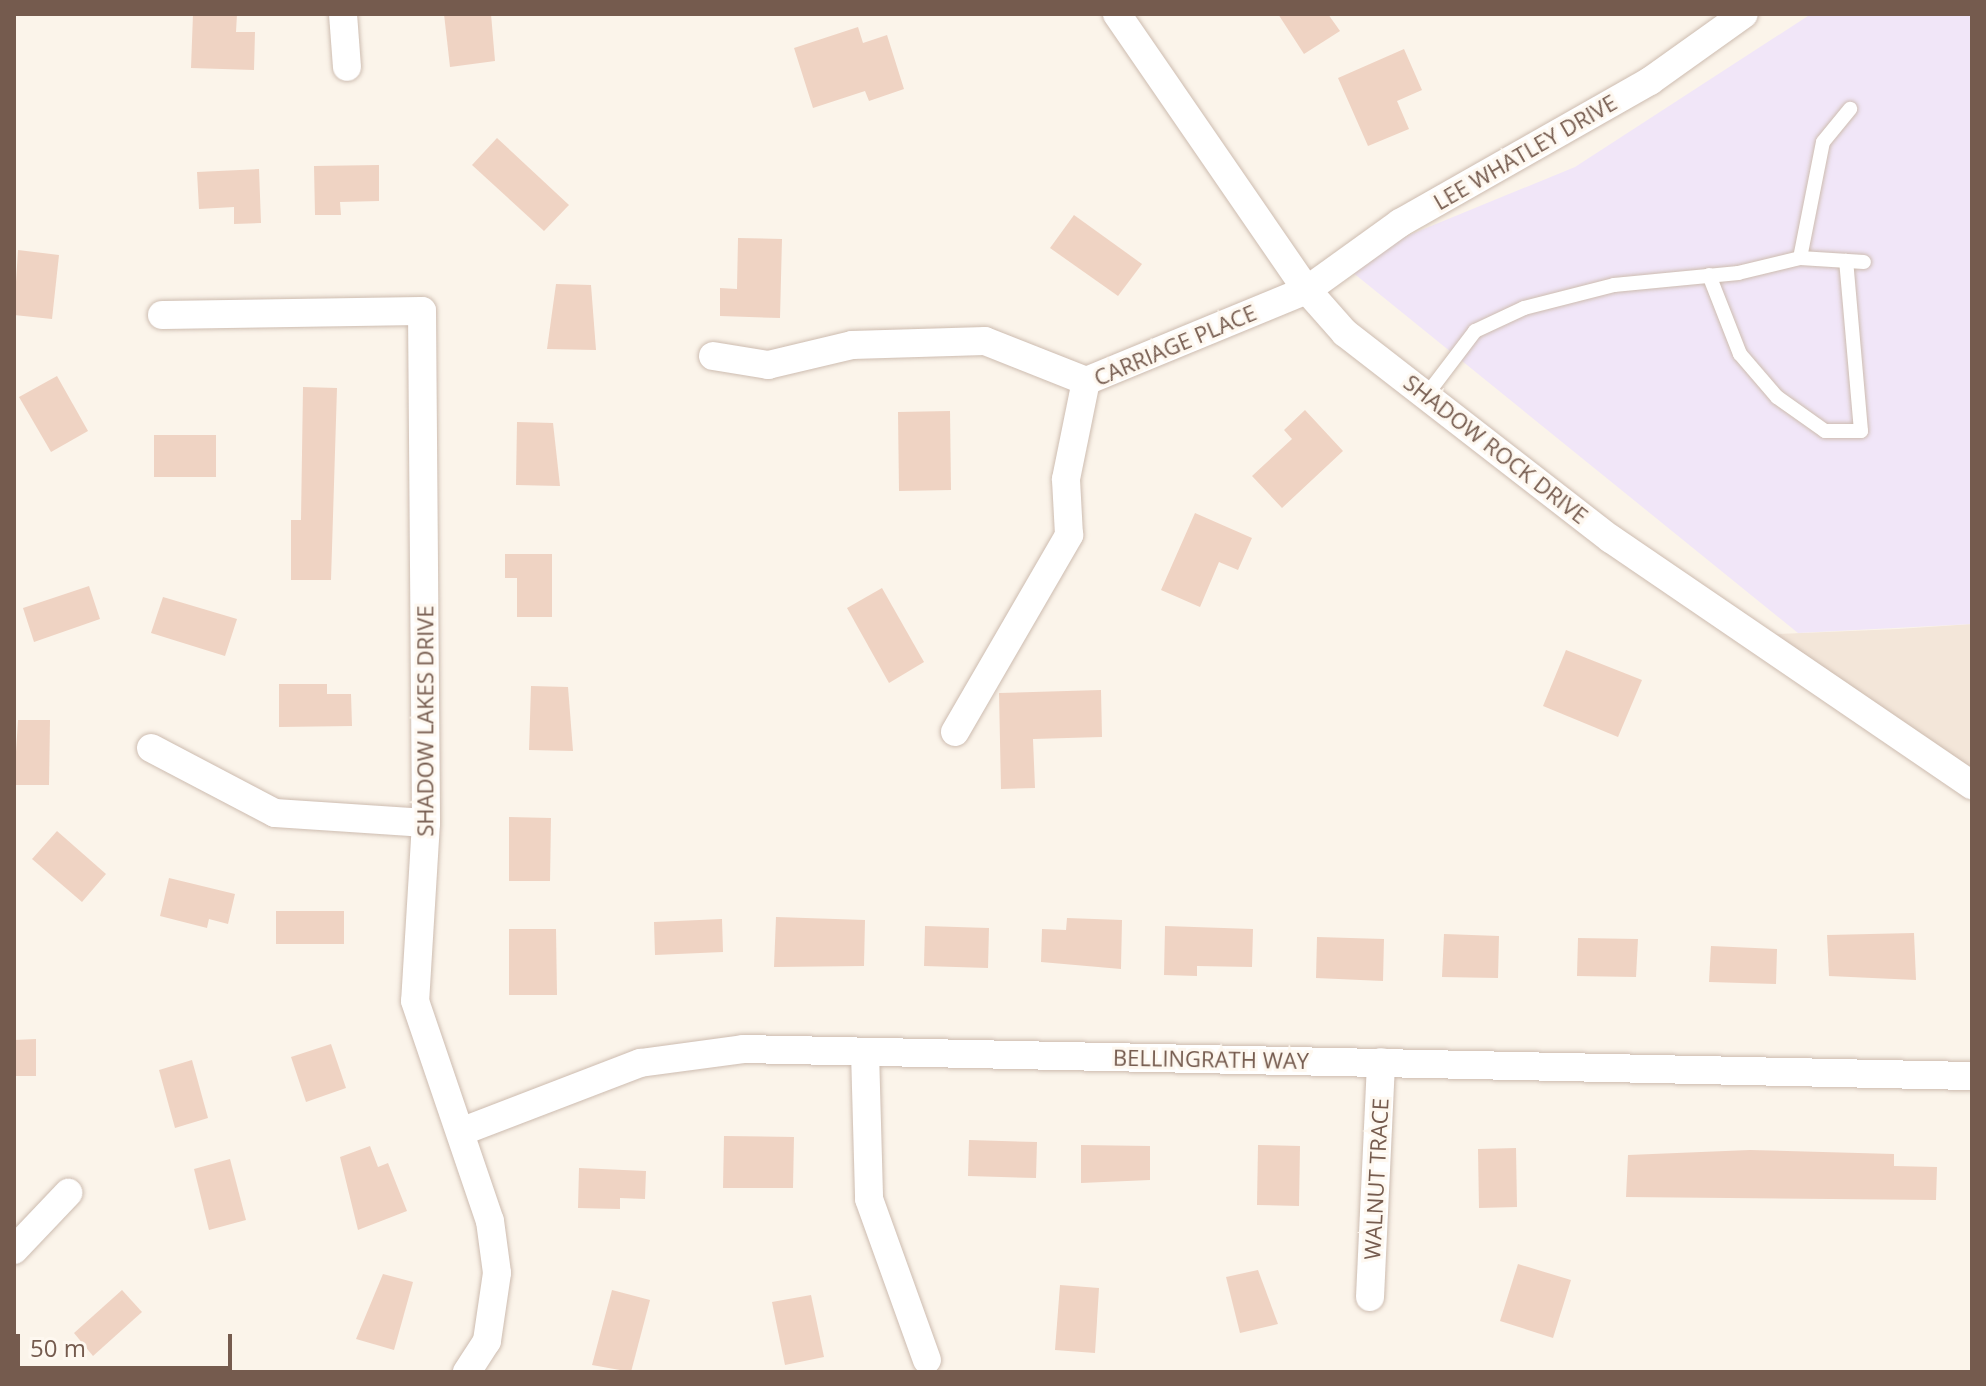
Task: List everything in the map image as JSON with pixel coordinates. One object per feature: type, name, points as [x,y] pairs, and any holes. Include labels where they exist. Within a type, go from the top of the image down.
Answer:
[{"type":"street","points":[[343,14],[347,67]]},
{"type":"street","name":"SHADOW ROCK DRIVE","points":[[1117,14],[1307,290],[1345,333],[1428,393],[1611,539],[1972,785]]},
{"type":"street","name":"LEE WHATLEY DRIVE","points":[[1307,290],[1400,223],[1650,81],[1744,14]]},
{"type":"street","name":"CARRIAGE PLACE","points":[[955,732],[1069,535],[1066,479],[1086,381],[1307,290]]},
{"type":"street","name":"SHADOW LAKES DRIVE","points":[[162,315],[422,311],[426,823],[415,1001],[463,1131],[497,1273],[487,1341],[467,1372]]},
{"type":"street","points":[[713,356],[768,365],[852,345],[985,341],[1086,381]]},
{"type":"street","points":[[151,748],[275,813],[426,823]]},
{"type":"street","name":"BELLINGRATH WAY","points":[[463,1131],[640,1063],[743,1049],[1381,1062],[1694,1075],[1972,1076]]},
{"type":"street","points":[[865,1052],[869,1199],[927,1360]]},
{"type":"street","name":"WALNUT TRACE","points":[[1370,1297],[1381,1062]]},
{"type":"street","points":[[14,1250],[68,1193]]},
{"type":"lane","points":[[1800,258],[1823,142],[1850,109]]},
{"type":"lane","points":[[1428,393],[1475,331],[1524,308],[1614,285],[1709,275],[1800,258],[1864,262]]},
{"type":"lane","points":[[1709,275],[1740,354],[1777,397],[1825,431],[1861,431],[1846,261]]},
{"type":"shaded area","points":[[1811,14],[1972,14],[1972,624],[1798,633],[1341,263],[1575,167]]},
{"type":"shaded area","points":[[1972,624],[1972,795],[1755,635],[1898,629]]},
{"type":"building","points":[[193,14],[237,14],[236,32],[255,32],[254,70],[191,68]]},
{"type":"building","points":[[444,14],[491,14],[495,61],[450,67]]},
{"type":"building","points":[[1278,14],[1328,14],[1340,31],[1304,54]]},
{"type":"building","points":[[858,27],[863,43],[887,35],[904,89],[869,101],[865,91],[813,108],[794,48]]},
{"type":"building","points":[[1404,49],[1422,90],[1397,101],[1409,129],[1368,146],[1338,78]]},
{"type":"building","points":[[497,138],[569,205],[544,231],[472,165]]},
{"type":"building","points":[[379,165],[379,201],[340,202],[341,215],[315,215],[314,166]]},
{"type":"building","points":[[259,169],[261,223],[234,224],[234,207],[199,209],[197,172]]},
{"type":"building","points":[[1074,215],[1142,264],[1118,296],[1050,248]]},
{"type":"building","points":[[738,238],[782,239],[780,318],[720,316],[720,288],[737,289]]},
{"type":"building","points":[[18,250],[59,255],[52,319],[14,315]]},
{"type":"building","points":[[556,284],[591,285],[596,350],[547,349]]},
{"type":"building","points":[[57,376],[88,431],[51,452],[19,397]]},
{"type":"building","points":[[303,387],[337,388],[331,580],[291,580],[291,520],[301,520]]},
{"type":"building","points":[[1305,410],[1343,451],[1282,508],[1252,476],[1292,439],[1284,430]]},
{"type":"building","points":[[950,411],[951,490],[899,491],[898,412]]},
{"type":"building","points":[[517,422],[553,423],[560,486],[516,485]]},
{"type":"building","points":[[154,435],[216,435],[216,477],[154,477]]},
{"type":"building","points":[[1195,513],[1252,538],[1238,570],[1219,562],[1200,607],[1161,590]]},
{"type":"building","points":[[505,554],[552,554],[552,617],[517,617],[517,578],[505,578]]},
{"type":"building","points":[[89,586],[100,619],[34,642],[23,608]]},
{"type":"building","points":[[882,588],[924,662],[889,683],[847,608]]},
{"type":"building","points":[[163,597],[237,619],[225,656],[151,633]]},
{"type":"building","points":[[1566,650],[1642,680],[1618,737],[1543,706]]},
{"type":"building","points":[[279,684],[327,684],[327,694],[351,694],[352,726],[279,727]]},
{"type":"building","points":[[531,686],[568,687],[573,751],[529,750]]},
{"type":"building","points":[[1101,690],[1102,737],[1033,739],[1035,788],[1001,789],[999,693]]},
{"type":"building","points":[[18,720],[50,720],[49,785],[14,785]]},
{"type":"building","points":[[509,817],[551,818],[550,881],[509,881]]},
{"type":"building","points":[[57,831],[106,874],[82,902],[32,859]]},
{"type":"building","points":[[169,878],[235,894],[228,924],[209,919],[207,928],[160,916]]},
{"type":"building","points":[[276,911],[344,911],[344,944],[276,944]]},
{"type":"building","points":[[776,917],[865,920],[864,966],[774,967]]},
{"type":"building","points":[[1067,918],[1122,920],[1121,969],[1041,962],[1042,929],[1066,930]]},
{"type":"building","points":[[722,919],[723,952],[655,955],[654,922]]},
{"type":"building","points":[[925,926],[989,928],[988,968],[924,966]]},
{"type":"building","points":[[1165,926],[1253,929],[1252,967],[1197,966],[1197,976],[1164,975]]},
{"type":"building","points":[[509,929],[556,929],[557,995],[509,995]]},
{"type":"building","points":[[1914,933],[1916,980],[1829,976],[1827,935]]},
{"type":"building","points":[[1444,934],[1499,936],[1498,978],[1442,977]]},
{"type":"building","points":[[1317,937],[1384,939],[1383,981],[1316,978]]},
{"type":"building","points":[[1578,938],[1638,939],[1636,977],[1577,976]]},
{"type":"building","points":[[1711,946],[1777,949],[1776,984],[1709,982]]},
{"type":"building","points":[[36,1039],[36,1076],[14,1076],[14,1040]]},
{"type":"building","points":[[331,1044],[346,1088],[306,1102],[291,1057]]},
{"type":"building","points":[[192,1060],[208,1118],[175,1128],[159,1070]]},
{"type":"building","points":[[724,1136],[794,1137],[793,1188],[723,1188]]},
{"type":"building","points":[[969,1140],[1037,1142],[1036,1178],[968,1176]]},
{"type":"building","points":[[1081,1145],[1150,1146],[1150,1180],[1081,1183]]},
{"type":"building","points":[[1258,1145],[1300,1146],[1299,1206],[1257,1205]]},
{"type":"building","points":[[370,1146],[378,1167],[388,1163],[407,1211],[358,1230],[340,1157]]},
{"type":"building","points":[[1516,1148],[1517,1207],[1479,1208],[1478,1149]]},
{"type":"building","points":[[1750,1150],[1894,1154],[1894,1166],[1937,1167],[1936,1200],[1626,1197],[1628,1155]]},
{"type":"building","points":[[230,1159],[246,1220],[209,1230],[194,1169]]},
{"type":"building","points":[[579,1168],[646,1171],[645,1199],[620,1198],[620,1209],[578,1208]]},
{"type":"building","points":[[1518,1264],[1571,1280],[1553,1338],[1500,1321]]},
{"type":"building","points":[[1258,1270],[1278,1324],[1240,1333],[1226,1277]]},
{"type":"building","points":[[383,1274],[413,1282],[394,1350],[356,1339]]},
{"type":"building","points":[[1060,1285],[1099,1288],[1095,1353],[1055,1350]]},
{"type":"building","points":[[122,1290],[142,1312],[93,1356],[74,1333]]},
{"type":"building","points":[[612,1290],[650,1300],[631,1372],[592,1365]]},
{"type":"building","points":[[811,1295],[824,1357],[785,1365],[772,1302]]}]
